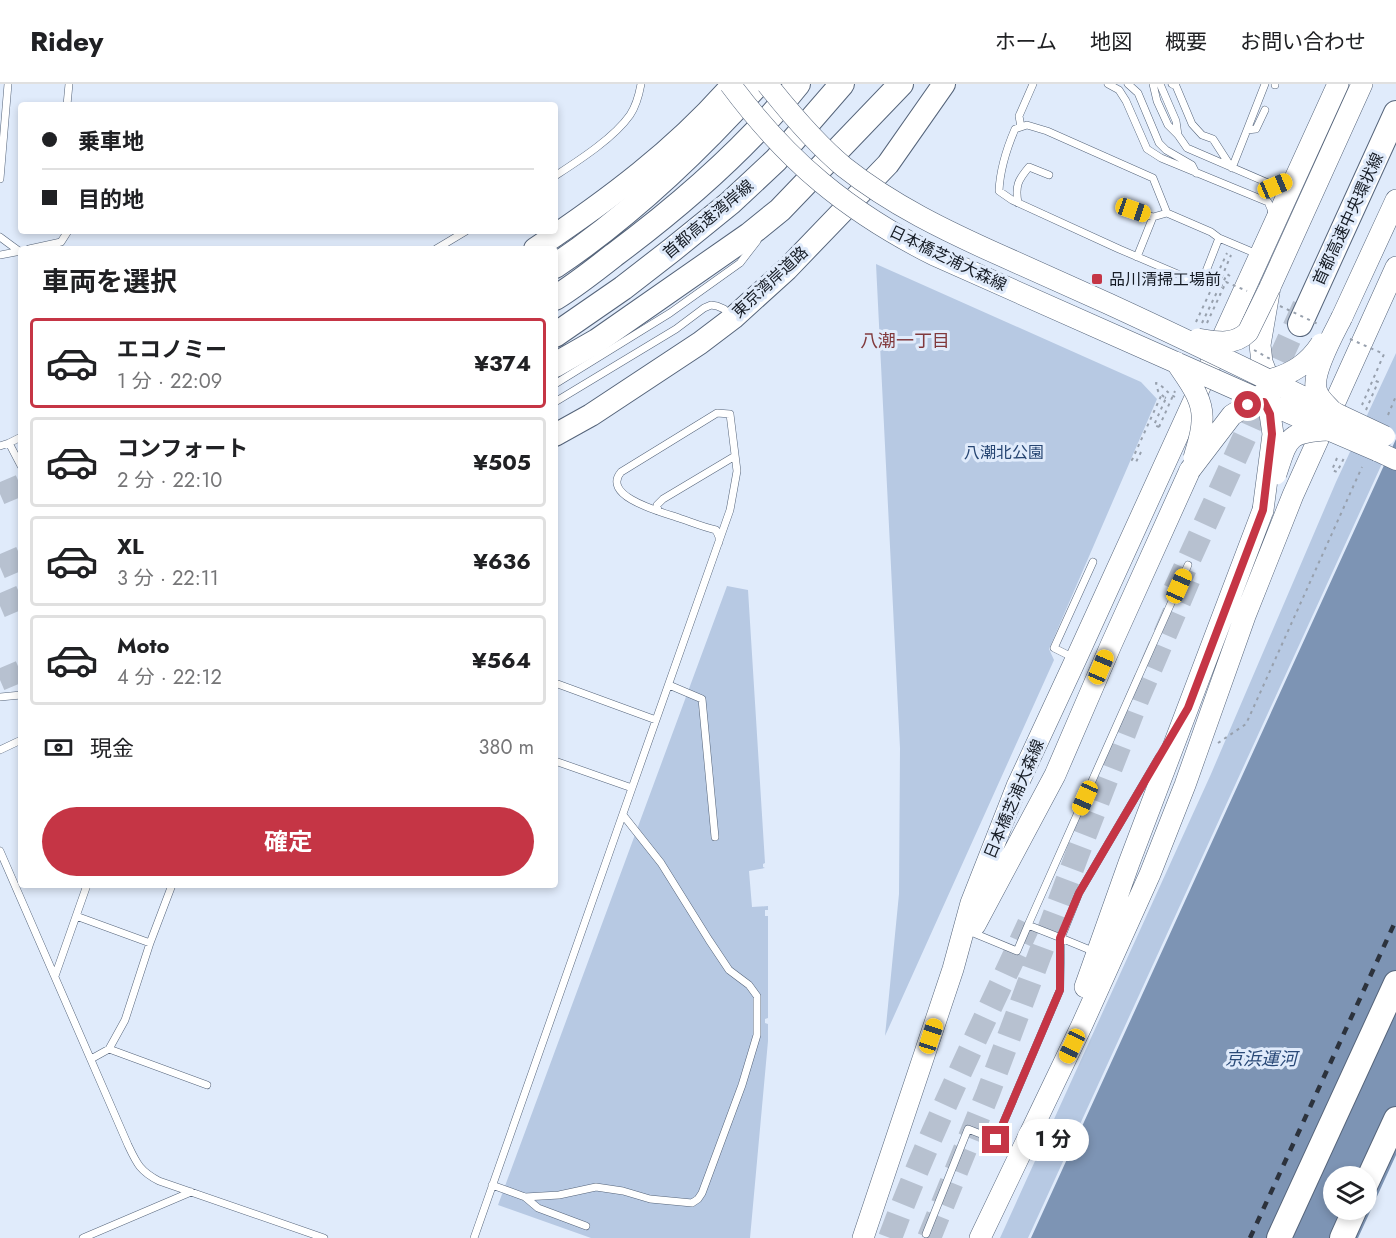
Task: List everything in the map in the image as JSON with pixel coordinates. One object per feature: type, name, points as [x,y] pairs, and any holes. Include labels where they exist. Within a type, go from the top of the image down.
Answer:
[{"type":"highway","points":[[558,233],[652,163],[690,130],[731,84]]},
{"type":"highway","points":[[558,264],[617,221],[684,162],[758,84]]},
{"type":"highway","name":"首都高速湾岸線","points":[[558,296],[636,239],[691,193],[777,111],[798,84]]},
{"type":"highway","name":"首都高速湾岸線","points":[[558,333],[656,263],[730,202],[776,160],[842,84]]},
{"type":"highway","name":"東京湾岸道路","points":[[558,433],[634,388],[733,318],[787,269],[888,164],[944,84]]},
{"type":"highway","points":[[558,362],[597,341],[749,236],[780,210],[896,89]]},
{"type":"highway","name":"首都高速中央環状線","points":[[1299,324],[1396,113]]},
{"type":"highway","points":[[539,246],[556,234]]},
{"type":"highway","points":[[1279,1238],[1396,983]]},
{"type":"highway","points":[[1374,1166],[1396,1119]]},
{"type":"highway","points":[[1342,1238],[1350,1220]]},
{"type":"main road","name":"日本橋芝浦大森線","points":[[731,84],[769,134],[789,155],[833,193],[882,227],[934,255],[1264,402],[1331,421]]},
{"type":"main road","name":"日本橋芝浦大森線","points":[[767,84],[825,150],[843,166],[897,204],[948,232],[1193,332]]},
{"type":"main road","name":"日本橋芝浦大森線","points":[[863,1238],[953,969],[971,903],[1017,786],[1338,84]]},
{"type":"main road","points":[[1193,332],[1198,339],[1228,343],[1243,338],[1248,332],[1362,84]]},
{"type":"main road","points":[[1331,421],[1317,392],[1316,379],[1320,364],[1396,200]]},
{"type":"main road","points":[[980,1238],[1082,1025],[1150,874],[1288,506],[1396,267]]},
{"type":"main road","points":[[1263,510],[1272,434],[1270,414],[1255,384],[1260,380],[1262,362],[1260,345],[1270,287]]},
{"type":"main road","points":[[1176,362],[1192,365],[1221,377],[1260,380],[1287,375],[1307,363],[1315,355],[1342,317]]},
{"type":"main road","points":[[1193,332],[1195,349],[1260,380],[1396,460]]},
{"type":"main road","points":[[953,969],[1055,775],[1190,470],[1203,420],[1201,406],[1192,385],[1176,362]]},
{"type":"main road","points":[[1260,380],[1302,414],[1396,441]]},
{"type":"main road","points":[[1190,470],[1232,415],[1248,405],[1285,399]]},
{"type":"main road","points":[[1032,1131],[1129,863],[1284,449],[1293,436],[1331,421]]},
{"type":"lane","points":[[0,179],[8,84]]},
{"type":"lane","points":[[67,102],[69,84]]},
{"type":"lane","points":[[558,174],[621,126],[634,108],[641,84]]},
{"type":"lane","points":[[1021,127],[1019,116],[1033,84]]},
{"type":"lane","points":[[1108,84],[1119,90],[1126,101],[1147,149],[1161,158],[1268,202],[1273,227]]},
{"type":"lane","points":[[1128,84],[1138,93],[1159,143],[1166,150],[1191,165],[1196,172]]},
{"type":"lane","points":[[1154,84],[1157,101],[1167,125],[1187,148],[1275,186],[1297,174]]},
{"type":"lane","points":[[1160,84],[1176,121],[1178,135]]},
{"type":"lane","points":[[1172,84],[1176,86],[1192,124],[1202,135],[1213,139],[1232,168]]},
{"type":"lane","points":[[1232,168],[1266,84]]},
{"type":"lane","points":[[1247,130],[1257,129],[1265,110]]},
{"type":"lane","points":[[1167,213],[1153,178],[1047,131],[1026,125],[1015,129],[999,176],[999,191],[1018,203],[1201,284],[1219,238]]},
{"type":"lane","points":[[1018,203],[1016,190],[1020,177],[1029,167],[1049,175]]},
{"type":"lane","points":[[558,382],[670,313],[740,263],[780,210]]},
{"type":"lane","points":[[1133,210],[1153,217],[1167,213],[1260,255]]},
{"type":"lane","points":[[1137,257],[1153,217]]},
{"type":"lane","points":[[591,232],[617,221]]},
{"type":"lane","points":[[43,246],[61,242],[66,234]]},
{"type":"lane","points":[[441,246],[461,234]]},
{"type":"lane","points":[[0,237],[18,250]]},
{"type":"lane","points":[[0,255],[18,251]]},
{"type":"lane","points":[[558,400],[676,329],[704,308],[711,305],[717,306],[733,318]]},
{"type":"lane","points":[[474,1238],[492,1185],[669,685],[719,542],[730,510],[737,471],[730,414],[717,413],[621,472],[617,481],[618,487],[625,495],[641,506],[716,530],[719,542]]},
{"type":"lane","points":[[0,446],[18,438]]},
{"type":"lane","points":[[9,442],[18,460]]},
{"type":"lane","points":[[658,511],[657,505],[663,499],[735,456]]},
{"type":"lane","points":[[1076,659],[1054,648],[1093,562]]},
{"type":"lane","points":[[971,932],[1017,951],[1188,565]]},
{"type":"lane","points":[[558,684],[656,720]]},
{"type":"lane","points":[[669,685],[702,699],[715,837]]},
{"type":"lane","points":[[0,697],[18,695]]},
{"type":"lane","points":[[926,1234],[968,1129],[996,1140],[1060,990],[1060,938],[1079,893],[1188,708]]},
{"type":"lane","points":[[0,750],[18,741]]},
{"type":"lane","points":[[558,763],[632,788]]},
{"type":"lane","points":[[525,1197],[560,1195],[596,1187],[623,1191],[650,1199],[684,1203],[692,1203],[698,1199],[742,1085],[757,1035],[758,1006],[754,990],[729,970],[661,863],[623,815]]},
{"type":"lane","points":[[0,850],[138,1165],[159,1181],[324,1238]]},
{"type":"lane","points":[[55,976],[86,888]]},
{"type":"lane","points":[[91,1059],[108,1049],[125,1020],[171,888]]},
{"type":"lane","points":[[76,916],[150,943]]},
{"type":"lane","points":[[1028,925],[1098,952]]},
{"type":"lane","points":[[108,1049],[207,1085]]},
{"type":"lane","points":[[492,1185],[525,1197],[538,1208],[586,1226]]},
{"type":"lane","points":[[83,1238],[191,1191]]},
{"type":"path","points":[[1214,281],[1227,253],[1231,255],[1218,286],[1221,287],[1227,274],[1230,276]]},
{"type":"path","points":[[1197,319],[1210,290]]},
{"type":"path","points":[[1193,332],[1217,292],[1220,294]]},
{"type":"path","points":[[1363,415],[1378,382],[1374,380]]},
{"type":"path","points":[[1141,452],[1136,462],[1132,460],[1161,396],[1166,398],[1154,425],[1159,427]]},
{"type":"path","points":[[1388,415],[1396,396]]},
{"type":"path","points":[[1337,458],[1332,470],[1337,472],[1348,450]]},
{"type":"path","points":[[1218,743],[1246,724],[1362,467]]},
{"type":"green space","name":"八潮北公園","points":[[876,264],[1141,382],[1157,399],[1049,649],[1054,660],[885,1036],[899,894],[900,748]]},
{"type":"green space","points":[[1396,353],[1396,433],[1028,1238],[1000,1238],[1211,774],[1336,482]]},
{"type":"green space","points":[[727,586],[748,590],[765,863],[763,867],[765,868],[749,871],[752,907],[768,906],[768,910],[765,910],[765,916],[768,916],[768,1018],[765,1019],[765,1023],[768,1024],[768,1041],[750,1238],[591,1238],[498,1205]]},
{"type":"water","name":"京浜運河","points":[[1396,439],[1396,1155],[1377,1196],[1377,1166],[1323,1166],[1323,1220],[1366,1220],[1358,1238],[1031,1238]]},
{"type":"tunnel","points":[[1175,590],[1306,302]]},
{"type":"tunnel","points":[[0,494],[18,486]]},
{"type":"tunnel","points":[[0,567],[18,559]]},
{"type":"tunnel","points":[[929,1238],[988,1093],[1137,700],[1190,576]]},
{"type":"tunnel","points":[[0,606],[18,598]]},
{"type":"tunnel","points":[[0,680],[18,672]]},
{"type":"tunnel","points":[[890,1238],[939,1119],[1029,924]]},
{"type":"railway","points":[[1250,1238],[1396,920]]},
{"type":"place","name":"品川清掃工場前","points":[[1097,279]]},
{"type":"district","name":"八潮一丁目","points":[[905,341]]},
{"type":"route","points":[[996,1140],[1060,990],[1060,938],[1079,893],[1188,708],[1263,510],[1272,434],[1270,414],[1264,402],[1248,405]]}]
